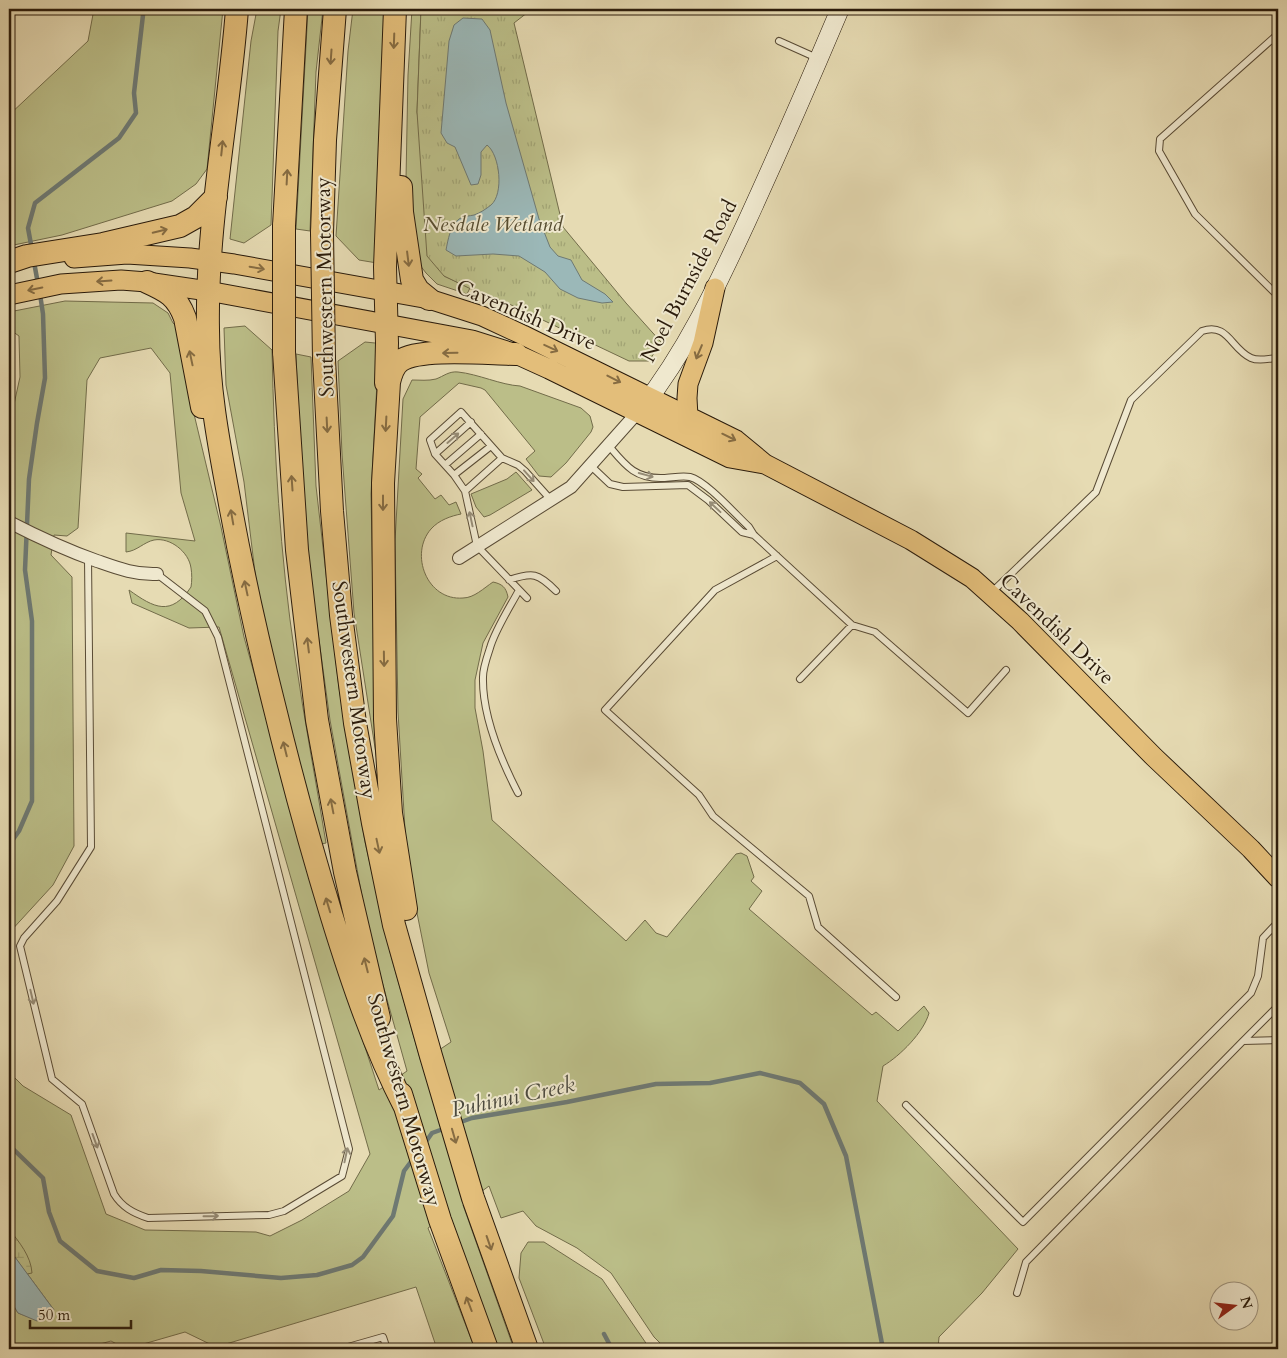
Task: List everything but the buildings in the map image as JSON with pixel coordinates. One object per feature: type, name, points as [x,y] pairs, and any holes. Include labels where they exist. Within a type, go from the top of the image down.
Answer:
[{"type":"highway","points":[[236,9],[208,260],[210,359],[221,454],[251,612],[296,793],[348,970],[372,1035],[394,1081]]},
{"type":"highway","points":[[234,39],[243,9]]},
{"type":"highway","name":"Southwestern Motorway","points":[[296,9],[284,226],[284,352],[297,550],[316,720],[345,872],[394,1081],[405,1107],[440,1220],[487,1349]]},
{"type":"highway","name":"Southwestern Motorway","points":[[334,9],[325,140],[322,233],[324,359],[333,521],[341,614],[355,723],[394,925],[472,1198],[527,1349]]},
{"type":"highway","points":[[388,394],[385,291],[395,9]]},
{"type":"highway","points":[[393,74],[400,113],[402,212],[409,266],[415,285],[428,299]]},
{"type":"highway","points":[[9,262],[27,256],[55,256],[180,226],[196,217],[216,197]]},
{"type":"highway","points":[[147,282],[169,293],[181,308],[203,412],[211,437],[221,454]]},
{"type":"highway","points":[[431,1056],[391,813],[385,719],[383,483],[389,382],[395,366],[412,355],[458,353],[516,354]]},
{"type":"main road","name":"Noel Burnside Road","points":[[637,413],[650,397],[683,347],[715,288],[756,201],[840,9]]},
{"type":"main road","name":"Cavendish Drive","points":[[9,269],[55,256],[127,254],[208,260],[428,299],[490,320],[736,440],[765,464],[911,540],[972,578],[1020,621],[1154,757],[1278,878]]},
{"type":"main road","name":"Cavendish Drive","points":[[9,295],[61,284],[121,280],[147,282],[472,340],[516,354],[571,379],[730,458],[765,464]]},
{"type":"main road","points":[[688,417],[686,398],[688,384],[703,343],[715,288]]},
{"type":"street","name":"Noel Burnside Road","points":[[459,558],[570,487],[637,413]]},
{"type":"street","points":[[9,522],[52,545],[88,558],[136,574],[157,574]]},
{"type":"lane","points":[[1278,34],[1160,139],[1159,151],[1195,214],[1278,296]]},
{"type":"lane","points":[[779,41],[819,59]]},
{"type":"lane","points":[[990,594],[1096,492],[1131,400],[1202,331],[1212,327],[1221,331],[1249,358],[1258,360],[1278,358]]},
{"type":"lane","points":[[527,598],[477,546],[465,491],[434,454],[430,440],[461,412],[502,458],[525,470],[551,500]]},
{"type":"lane","points":[[434,454],[470,422]]},
{"type":"lane","points":[[445,465],[480,434]]},
{"type":"lane","points":[[454,476],[491,446]]},
{"type":"lane","points":[[609,446],[627,468],[641,474],[659,478],[689,477],[700,482],[749,526],[754,535],[852,624],[875,632],[968,713],[1006,670]]},
{"type":"lane","points":[[465,491],[502,458]]},
{"type":"lane","points":[[591,466],[610,484],[623,487],[688,485],[708,500],[742,532],[754,535]]},
{"type":"lane","points":[[777,556],[714,590],[605,710],[699,795],[714,816],[809,896],[818,927],[896,997]]},
{"type":"lane","points":[[88,558],[91,847],[57,901],[24,938],[20,946],[52,1079],[82,1104],[114,1194],[120,1204],[136,1214],[148,1218],[269,1215],[284,1210],[342,1176],[349,1149],[218,637],[205,611],[157,574]]},
{"type":"lane","points":[[510,580],[524,575],[536,575],[544,579],[556,591]]},
{"type":"lane","points":[[518,793],[506,770],[494,736],[486,706],[483,676],[490,646],[519,590]]},
{"type":"lane","points":[[800,679],[852,624]]},
{"type":"lane","points":[[906,1106],[1023,1222],[1251,993],[1258,976],[1263,938],[1278,922]]},
{"type":"lane","points":[[1017,1293],[1026,1262],[1278,1006]]},
{"type":"lane","points":[[1243,1041],[1278,1040]]},
{"type":"lane","points":[[341,1349],[383,1337],[387,1349]]},
{"type":"green space","points":[[94,9],[223,9],[207,169],[196,184],[172,201],[62,235],[9,246],[9,115],[88,41]]},
{"type":"green space","points":[[257,9],[281,9],[278,31],[271,225],[244,243],[230,239],[251,41]]},
{"type":"green space","points":[[308,9],[323,9],[316,72],[310,231],[296,229]]},
{"type":"green space","points":[[353,9],[389,9],[377,263],[359,260],[336,236],[348,51]]},
{"type":"green space","points":[[412,9],[421,9],[417,112],[444,276],[470,288],[467,294],[437,284],[416,260],[406,179],[408,75]]},
{"type":"green space","name":"Nesdale Wetland","points":[[421,9],[532,9],[514,23],[563,227],[661,342],[649,361],[629,361],[507,303],[473,290],[444,276],[427,256],[417,112]]},
{"type":"green space","points":[[65,301],[153,303],[168,313],[173,323],[178,327],[194,414],[221,527],[244,637],[319,906],[379,1090],[407,1071],[369,935],[330,720],[311,582],[300,460],[296,354],[311,357],[316,486],[339,688],[365,842],[390,952],[421,1062],[451,1042],[429,973],[407,863],[398,712],[395,541],[403,399],[412,380],[433,380],[449,373],[458,372],[520,386],[581,408],[590,416],[593,427],[591,432],[566,463],[551,477],[539,476],[526,459],[535,451],[485,390],[481,388],[459,383],[420,417],[416,469],[422,474],[418,478],[435,499],[441,495],[449,505],[456,502],[461,514],[449,517],[438,523],[431,529],[425,539],[422,563],[425,574],[431,584],[440,592],[450,597],[467,598],[493,582],[503,586],[508,597],[483,643],[475,680],[475,708],[492,820],[626,941],[645,920],[656,933],[667,937],[736,854],[741,853],[747,856],[754,877],[751,881],[762,891],[749,909],[872,1015],[876,1012],[898,1031],[924,1006],[929,1013],[922,1028],[904,1050],[883,1066],[877,1101],[1018,1249],[982,1293],[939,1337],[938,1349],[725,1349],[710,1346],[699,1349],[666,1349],[654,1337],[611,1273],[577,1248],[536,1226],[523,1211],[501,1218],[489,1186],[463,1205],[514,1349],[498,1349],[449,1213],[428,1228],[475,1349],[437,1349],[416,1287],[216,1347],[185,1332],[126,1349],[111,1341],[82,1349],[9,1349],[9,1298],[18,1313],[37,1320],[54,1310],[9,1249],[9,1072],[23,1086],[71,1115],[106,1214],[145,1230],[256,1232],[270,1236],[302,1220],[349,1191],[370,1154],[219,627],[189,628],[132,603],[129,590],[154,605],[169,606],[176,603],[191,587],[192,573],[187,556],[183,551],[166,541],[154,540],[126,552],[126,533],[195,541],[181,493],[170,373],[151,348],[100,358],[87,380],[78,528],[67,536],[54,535],[51,555],[72,577],[74,846],[53,885],[9,933],[9,427],[20,377],[19,336],[9,329],[9,312]]},
{"type":"green space","points":[[245,326],[272,350],[276,465],[285,580],[299,680],[326,843],[317,845],[257,589],[244,482],[226,385],[224,328]]},
{"type":"green space","points":[[365,342],[379,345],[371,494],[374,646],[383,799],[354,613],[342,454],[338,361]]},
{"type":"green space","points":[[516,472],[532,490],[484,517],[476,507],[471,494],[507,479]]},
{"type":"green space","points":[[9,1229],[27,1255],[32,1273],[27,1274],[9,1249]]},
{"type":"green space","points":[[528,1242],[544,1242],[602,1279],[650,1349],[546,1349],[519,1278],[521,1253]]},
{"type":"water","points":[[463,18],[482,19],[490,30],[506,103],[539,219],[550,247],[558,256],[571,260],[582,280],[605,294],[613,302],[602,303],[578,298],[560,289],[545,272],[519,256],[493,254],[456,256],[446,250],[453,225],[462,217],[474,215],[491,205],[495,200],[499,184],[495,157],[487,145],[481,152],[481,175],[478,184],[471,185],[455,147],[447,143],[441,133],[449,41],[454,25]]},
{"type":"water","points":[[9,1249],[54,1310],[37,1321],[18,1313],[9,1298]]},
{"type":"waterway","name":"Puhinui Creek","points":[[32,250],[28,228],[35,203],[119,138],[136,113],[134,93],[143,15],[142,9]]},
{"type":"waterway","name":"Puhinui Creek","points":[[34,262],[38,284]]},
{"type":"waterway","name":"Puhinui Creek","points":[[9,845],[19,831],[32,801],[32,621],[25,570],[29,479],[45,378],[43,314],[40,294]]},
{"type":"waterway","name":"Puhinui Creek","points":[[458,1123],[472,1118],[567,1102],[656,1084],[710,1083],[760,1073],[800,1083],[824,1104],[846,1156],[883,1349]]},
{"type":"waterway","name":"Puhinui Creek","points":[[425,1143],[432,1133],[446,1128]]},
{"type":"waterway","name":"Puhinui Creek","points":[[9,1145],[43,1178],[49,1212],[60,1241],[97,1271],[134,1278],[161,1270],[201,1271],[281,1278],[317,1275],[352,1265],[363,1257],[393,1216],[404,1171],[413,1159]]},
{"type":"waterway","points":[[604,1334],[612,1349]]}]
